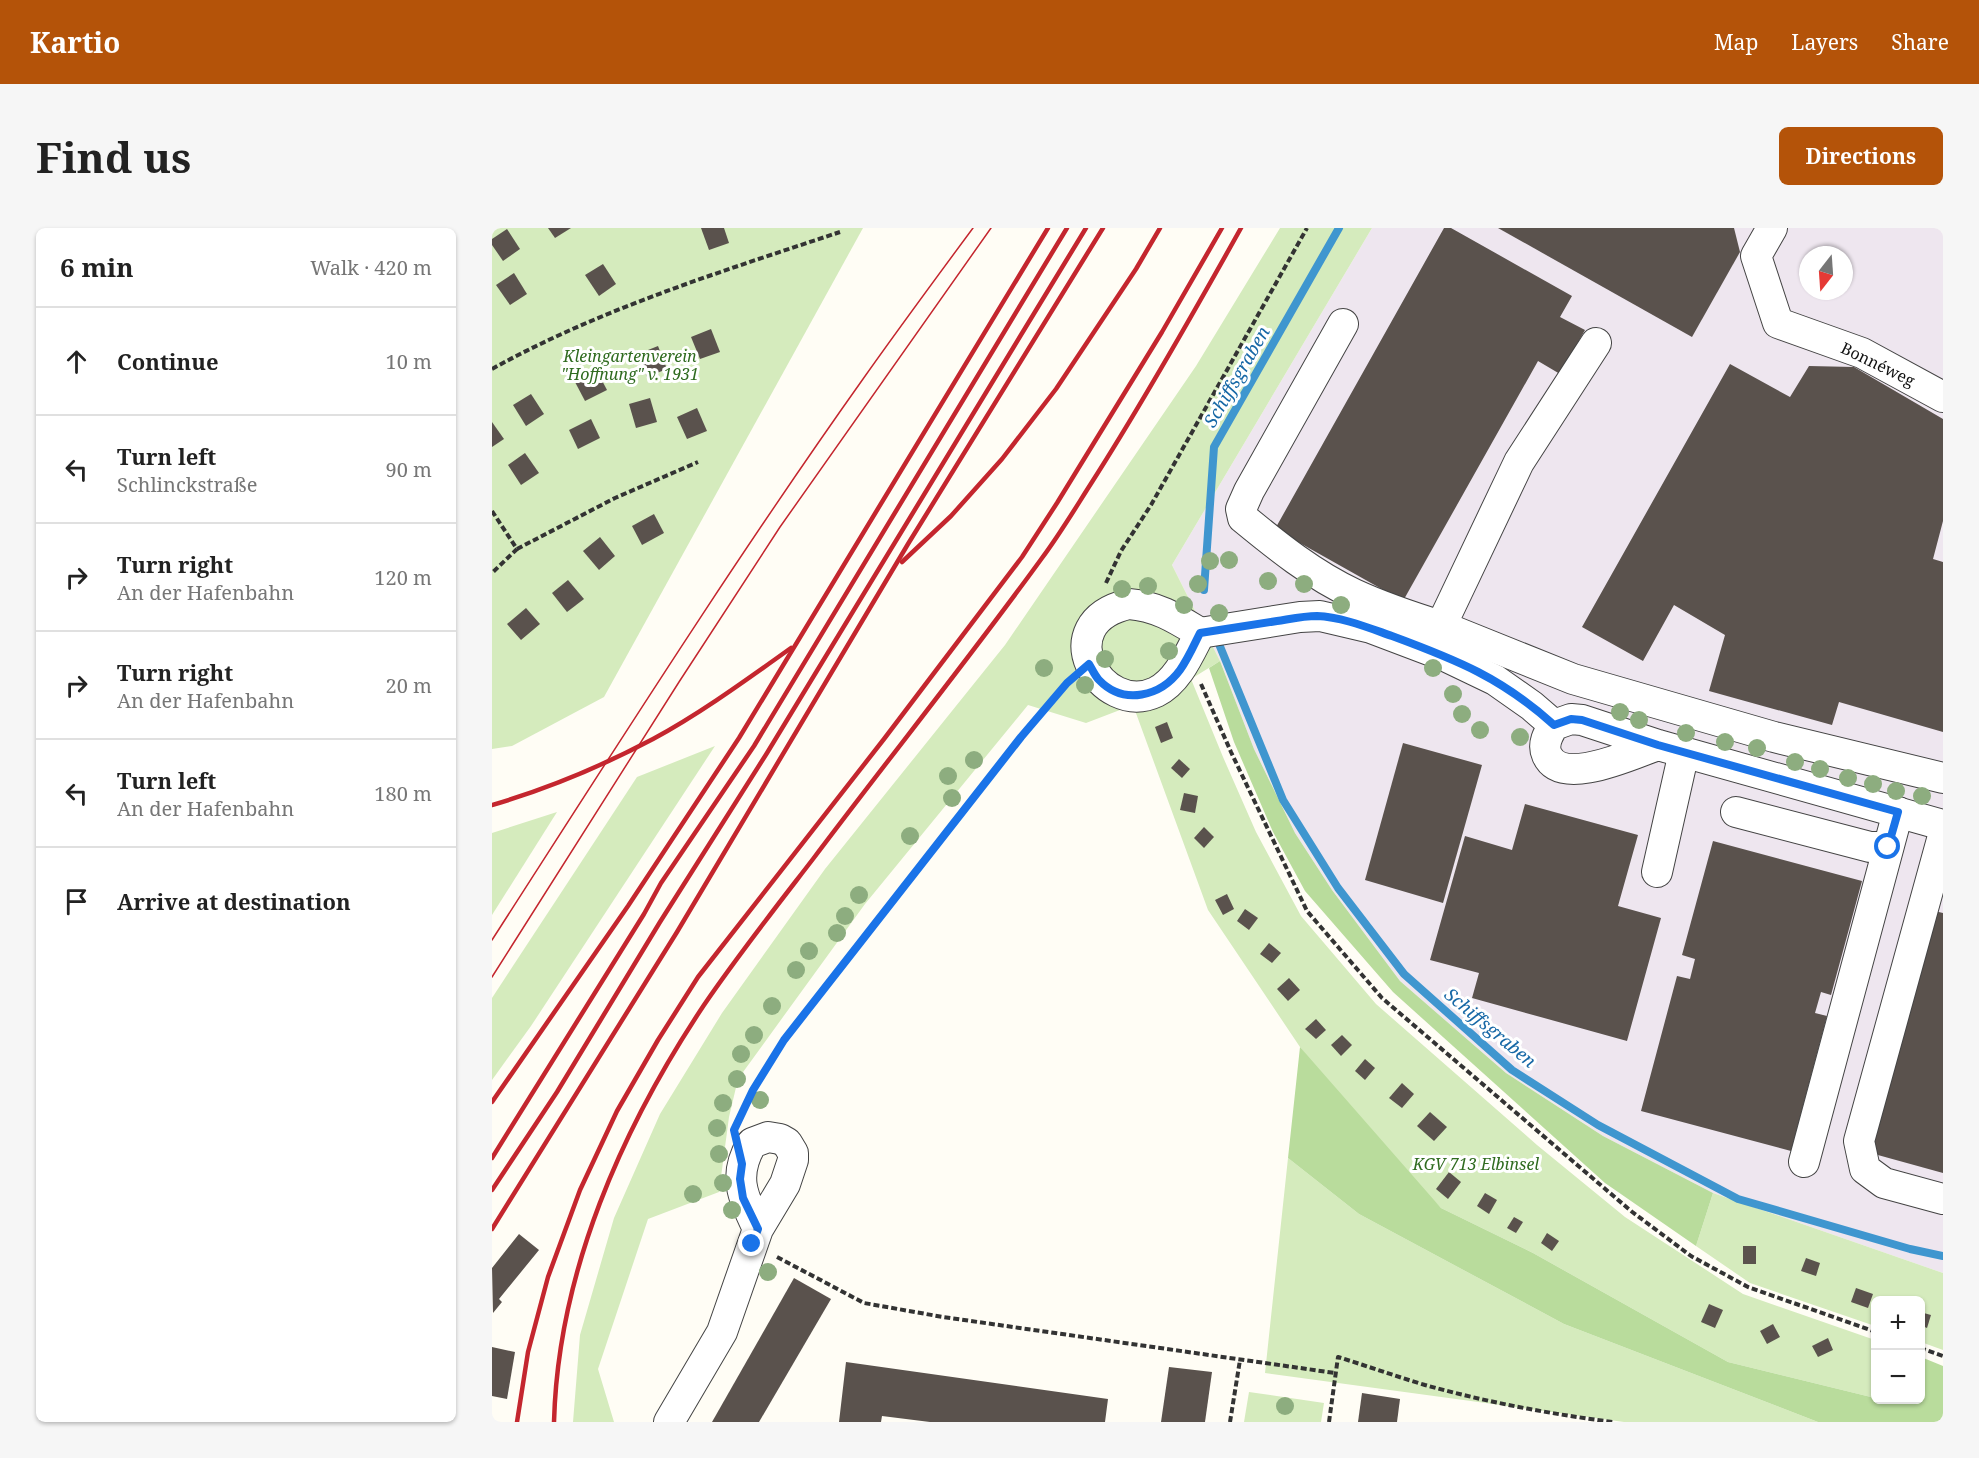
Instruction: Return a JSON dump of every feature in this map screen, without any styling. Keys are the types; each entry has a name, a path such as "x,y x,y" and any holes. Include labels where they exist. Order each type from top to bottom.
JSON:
{"street":[{"name":"Bonnéweg","path":"1772,228 1756,256 1778,323 1862,353 1943,397"},
{"path":"1343,324 1249,490 1241,509 1243,518 1301,563 1353,594 1441,626 1573,679 1774,737 1943,778"},
{"path":"1441,626 1519,462 1596,343"},
{"path":"1200,633 1180,671 1156,692 1143,696 1128,695 1100,681 1089,664 1086,650 1088,636 1103,613 1129,604 1146,605 1160,610 1200,633 1300,617 1320,616 1362,626 1445,656 1495,680 1554,725"},
{"path":"1671,748 1579,769 1566,769 1554,765 1545,749 1546,740 1554,725 1571,719 1582,720 1671,748 1943,825"},
{"path":"1658,872 1671,748"},
{"path":"1736,812 1870,847 1888,847"},
{"path":"1804,1162 1898,812"},
{"path":"1943,836 1859,1141 1865,1169 1884,1183 1943,1199"},
{"path":"669,1422 722,1332 755,1237"}],"path":[{"path":"1103,613 1103,594 1121,551 1151,505 1306,228"},
{"path":"492,369 590,323 683,286 840,232"},
{"path":"492,573 517,549 615,498 698,462"},
{"path":"492,511 517,549"},
{"path":"1186,660 1206,692 1231,752 1308,911 1382,998 1631,1211 1691,1256 1748,1287 1871,1331"},
{"path":"738,1121 753,1090 784,1040 1021,737 1067,683 1089,664"},
{"path":"755,1237 864,1304 1335,1373"},
{"path":"1925,1350 1943,1356"},
{"path":"1329,1422 1338,1357 1425,1385 1482,1399 1613,1422"},
{"path":"1230,1422 1240,1360"}],"shaded area":[{"path":"1372,228 1943,228 1943,1273 1713,1193 1603,1136 1506,1073 1400,981 1332,890 1295,833 1254,749 1220,661 1172,565"}],"green space":[{"name":"Kleingartenverein \"Hoffnung\" v. 1931","path":"492,228 863,228 604,697 512,746 492,749"},
{"name":"KGV 713 Elbinsel","path":"1280,228 1372,228 1172,565 1220,661 1191,679 1223,757 1256,832 1301,916 1376,1004 1537,1145 1625,1217 1743,1294 1871,1339 1871,1397 1728,1362 1533,1253 1441,1208 1359,1124 1300,1047 1208,910 1133,705 1086,723 1028,705 865,904 738,1079 729,1117 719,1192 648,1219 598,1369 614,1422 573,1422 580,1335 614,1218 660,1114 722,1013 825,869 1005,645 1196,366"},
{"path":"1220,661 1254,749 1295,833 1332,890 1400,981 1506,1073 1603,1136 1713,1193 1696,1246 1605,1183 1393,992 1305,891 1273,832 1234,742 1209,668"},
{"path":"715,746 531,1026 492,1080 492,998 637,777"},
{"path":"557,812 492,915 492,833"},
{"path":"1300,1047 1441,1208 1533,1253 1728,1362 1871,1397 1871,1404 1925,1404 1925,1359 1943,1366 1943,1422 1818,1422 1564,1324 1359,1214 1288,1158"},
{"path":"1288,1158 1359,1214 1564,1324 1818,1422 1624,1422 1265,1373"},
{"path":"1713,1193 1943,1273 1943,1350 1925,1343 1925,1296 1871,1296 1871,1325 1750,1283 1696,1246"},
{"path":"1249,1392 1324,1403 1321,1422 1244,1422"}],"building":[{"path":"548,228 571,228 555,238"},
{"path":"701,228 724,228 729,243 709,250"},
{"path":"1444,228 1451,228 1572,296 1560,317 1585,330 1560,374 1538,361 1403,601 1275,529"},
{"path":"1498,228 1734,228 1740,252 1692,337"},
{"path":"507,229 520,249 503,261 492,245 492,239"},
{"path":"603,264 616,284 599,296 585,275"},
{"path":"514,273 527,294 510,305 496,285"},
{"path":"711,329 720,352 700,359 691,337"},
{"path":"658,346 667,369 647,377 638,354"},
{"path":"1730,364 1790,397 1809,366 1854,367 1943,419 1943,521 1933,559 1943,562 1943,732 1839,702 1832,725 1709,691 1725,635 1674,605 1643,661 1582,627"},
{"path":"597,371 607,390 585,401 575,382"},
{"path":"531,394 544,414 526,426 513,405"},
{"path":"650,398 657,422 636,428 629,404"},
{"path":"697,408 707,431 687,439 677,417"},
{"path":"591,419 600,438 578,449 569,430"},
{"path":"492,422 504,439 492,447"},
{"path":"525,453 539,473 521,485 508,465"},
{"path":"654,514 664,533 642,545 632,526"},
{"path":"600,537 615,556 599,570 583,551"},
{"path":"568,580 584,599 567,612 552,593"},
{"path":"526,608 540,624 521,640 507,624"},
{"path":"1167,722 1173,738 1161,743 1155,727"},
{"path":"1403,743 1482,765 1443,903 1365,880"},
{"path":"1179,759 1190,769 1182,778 1171,768"},
{"path":"1184,793 1198,796 1195,813 1180,810"},
{"path":"1525,804 1638,835 1618,906 1661,918 1627,1041 1472,998 1479,973 1430,960 1465,836 1512,850"},
{"path":"1204,827 1214,837 1204,848 1194,838"},
{"path":"1713,841 1862,881 1831,995 1821,992 1815,1013 1827,1016 1791,1151 1641,1111 1677,976 1690,979 1695,959 1682,955"},
{"path":"1227,894 1234,909 1223,915 1215,900"},
{"path":"1245,909 1258,918 1249,930 1237,921"},
{"path":"1930,910 1943,913 1943,1173 1867,1152"},
{"path":"1269,943 1281,953 1272,963 1260,954"},
{"path":"1289,978 1300,990 1288,1001 1277,989"},
{"path":"1316,1019 1326,1030 1316,1039 1305,1029"},
{"path":"1342,1035 1352,1045 1341,1056 1331,1045"},
{"path":"1365,1059 1375,1068 1365,1080 1355,1071"},
{"path":"1402,1083 1414,1094 1402,1108 1389,1098"},
{"path":"1430,1112 1447,1127 1434,1141 1417,1126"},
{"path":"1449,1172 1461,1182 1448,1199 1436,1189"},
{"path":"1485,1193 1497,1200 1489,1214 1477,1206"},
{"path":"1514,1217 1523,1222 1516,1233 1507,1228"},
{"path":"1547,1233 1559,1241 1552,1251 1541,1243"},
{"path":"519,1234 539,1250 499,1299 502,1302 493,1313 492,1268"},
{"path":"1743,1246 1756,1246 1756,1264 1743,1264"},
{"path":"1806,1258 1820,1263 1816,1276 1801,1271"},
{"path":"794,1278 831,1299 759,1422 712,1422"},
{"path":"1856,1288 1873,1294 1868,1308 1851,1302"},
{"path":"1709,1304 1723,1310 1715,1328 1701,1322"},
{"path":"1925,1313 1931,1315 1927,1328 1925,1327"},
{"path":"1773,1324 1780,1337 1767,1344 1760,1331"},
{"path":"1828,1338 1833,1350 1818,1357 1812,1346"},
{"path":"492,1347 515,1352 507,1399 492,1396"},
{"path":"846,1362 1108,1399 1105,1422 930,1422 882,1416 881,1422 839,1422"},
{"path":"1169,1367 1212,1372 1205,1422 1161,1422"},
{"path":"1362,1393 1400,1399 1397,1422 1358,1422"}],"waterway":[{"name":"Schiffsgraben","path":"1204,590 1214,447 1339,228"},
{"name":"Schiffsgraben","path":"1219,644 1283,800 1338,888 1404,974 1512,1070 1598,1125 1738,1199 1910,1249 1943,1256"}],"tram line":[{"path":"492,940 767,517 973,228"},
{"path":"492,977 780,527 991,228"}],"railway":[{"path":"492,1102 628,906 739,738 1048,228"},
{"path":"492,1158 661,883 754,746 1067,228"},
{"path":"492,1190 557,1092 660,922 767,753 1086,228"},
{"path":"492,1229 677,932 908,544 1103,228"},
{"path":"902,562 951,516 1002,459 1056,389 1136,269 1160,228"},
{"path":"517,1422 528,1352 548,1277 580,1190 617,1111 658,1040 698,977 884,739 1022,557 1162,332 1222,228"},
{"path":"554,1422 558,1366 568,1311 582,1257 600,1203 622,1151 674,1052 744,949 986,634 1055,540 1150,388 1241,228"},
{"path":"492,805 574,776 653,739 706,707 791,648"}],"route":[{"path":"752,1244 758,1229 743,1198 740,1179 742,1164 734,1130 753,1090 784,1040 1021,737 1067,683 1089,664 1100,681 1114,690 1128,695 1143,696 1156,692 1180,671 1200,633 1300,617 1320,616 1344,621 1371,628 1445,656 1495,680 1554,725 1571,719 1582,720 1658,745 1898,812 1888,847"}]}
